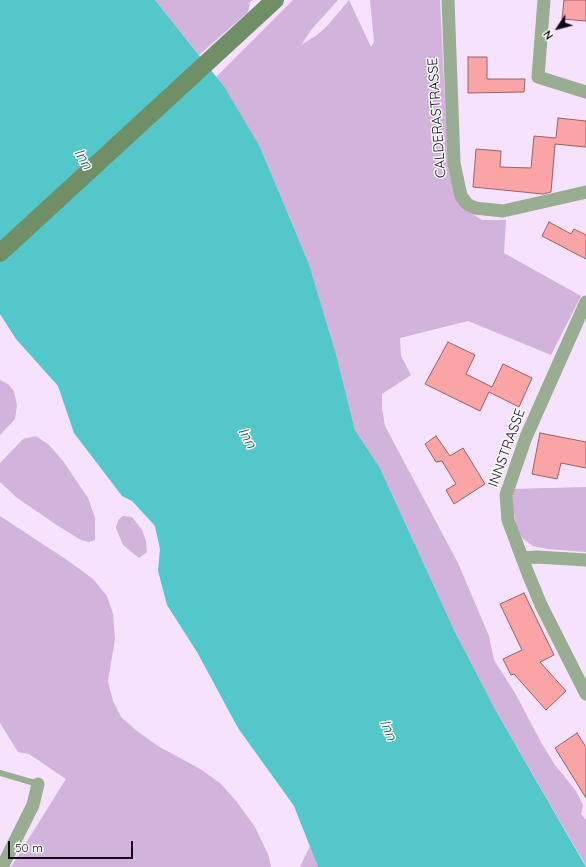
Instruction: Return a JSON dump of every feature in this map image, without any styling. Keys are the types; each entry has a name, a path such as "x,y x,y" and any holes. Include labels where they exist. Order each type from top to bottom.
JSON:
{"main road":[{"path":"0,253 275,0"}],"street":[{"name":"CALDERASTRASSE","path":"448,0 454,163 461,196 467,204 475,208 503,211 586,192"},
{"path":"544,0 538,77 586,92"},
{"name":"INNSTRASSE","path":"586,302 526,437 506,495 508,520 522,558 541,605 586,694"},
{"path":"522,558 537,557 586,560"},
{"path":"2,867 33,804 38,784"}],"lane":[{"path":"0,773 38,784"}],"shaded area":[{"path":"155,0 253,0 250,2 248,12 199,55"},
{"path":"293,0 338,0 311,30 301,45 317,35 328,25 349,0 371,47 374,42 370,0 440,0 447,140 455,193 464,209 482,220 506,220 504,253 581,296 551,355 468,321 400,338 401,356 411,375 382,394 382,408 385,426 458,563 489,636 494,660 515,693 542,744 555,765 576,791 583,805 581,814 586,820 586,866 496,711 455,632 380,468 355,430 336,354 309,264 260,147 216,77"},
{"path":"0,380 8,384 14,391 17,406 15,419 0,435"},
{"path":"36,436 49,445 63,461 88,498 95,518 95,540 89,542 81,540 58,526 16,497 0,482 0,463 23,439"},
{"path":"586,487 586,552 548,549 533,546 522,538 517,528 513,508 512,489"},
{"path":"0,516 93,579 107,596 113,614 115,639 108,681 113,701 121,717 158,746 202,770 221,784 237,802 255,827 268,854 271,867 11,867 66,779 29,754 18,752 0,723"},
{"path":"123,516 132,517 142,530 146,541 147,552 139,558 123,545 116,528 118,520"},
{"path":"310,846 318,867 300,867"}],"water":[{"name":"Inn","path":"0,0 155,0 225,88 260,147 309,264 336,354 355,430 380,468 455,632 496,711 586,867 318,867 294,806 238,728 197,652 167,605 158,571 160,549 155,526 132,501 122,496 74,433 58,386 16,339 0,314"}],"building":[{"path":"564,0 586,0 586,21 562,19"},
{"path":"468,57 487,57 487,79 525,79 524,92 468,93"},
{"path":"558,118 586,121 586,147 555,144 551,192 543,194 473,187 476,149 501,151 500,167 531,168 534,136 556,138"},
{"path":"549,222 571,234 574,229 586,235 586,259 542,236"},
{"path":"448,342 475,355 466,374 492,387 503,364 532,378 519,407 489,392 480,411 425,384"},
{"path":"540,433 586,442 586,468 561,463 557,479 532,474"},
{"path":"436,436 450,456 463,448 485,484 454,504 446,490 456,484 442,461 436,462 425,444"},
{"path":"524,593 554,655 540,662 566,691 546,710 514,674 511,675 503,659 522,650 500,604"},
{"path":"577,733 586,747 586,798 555,748"}]}
